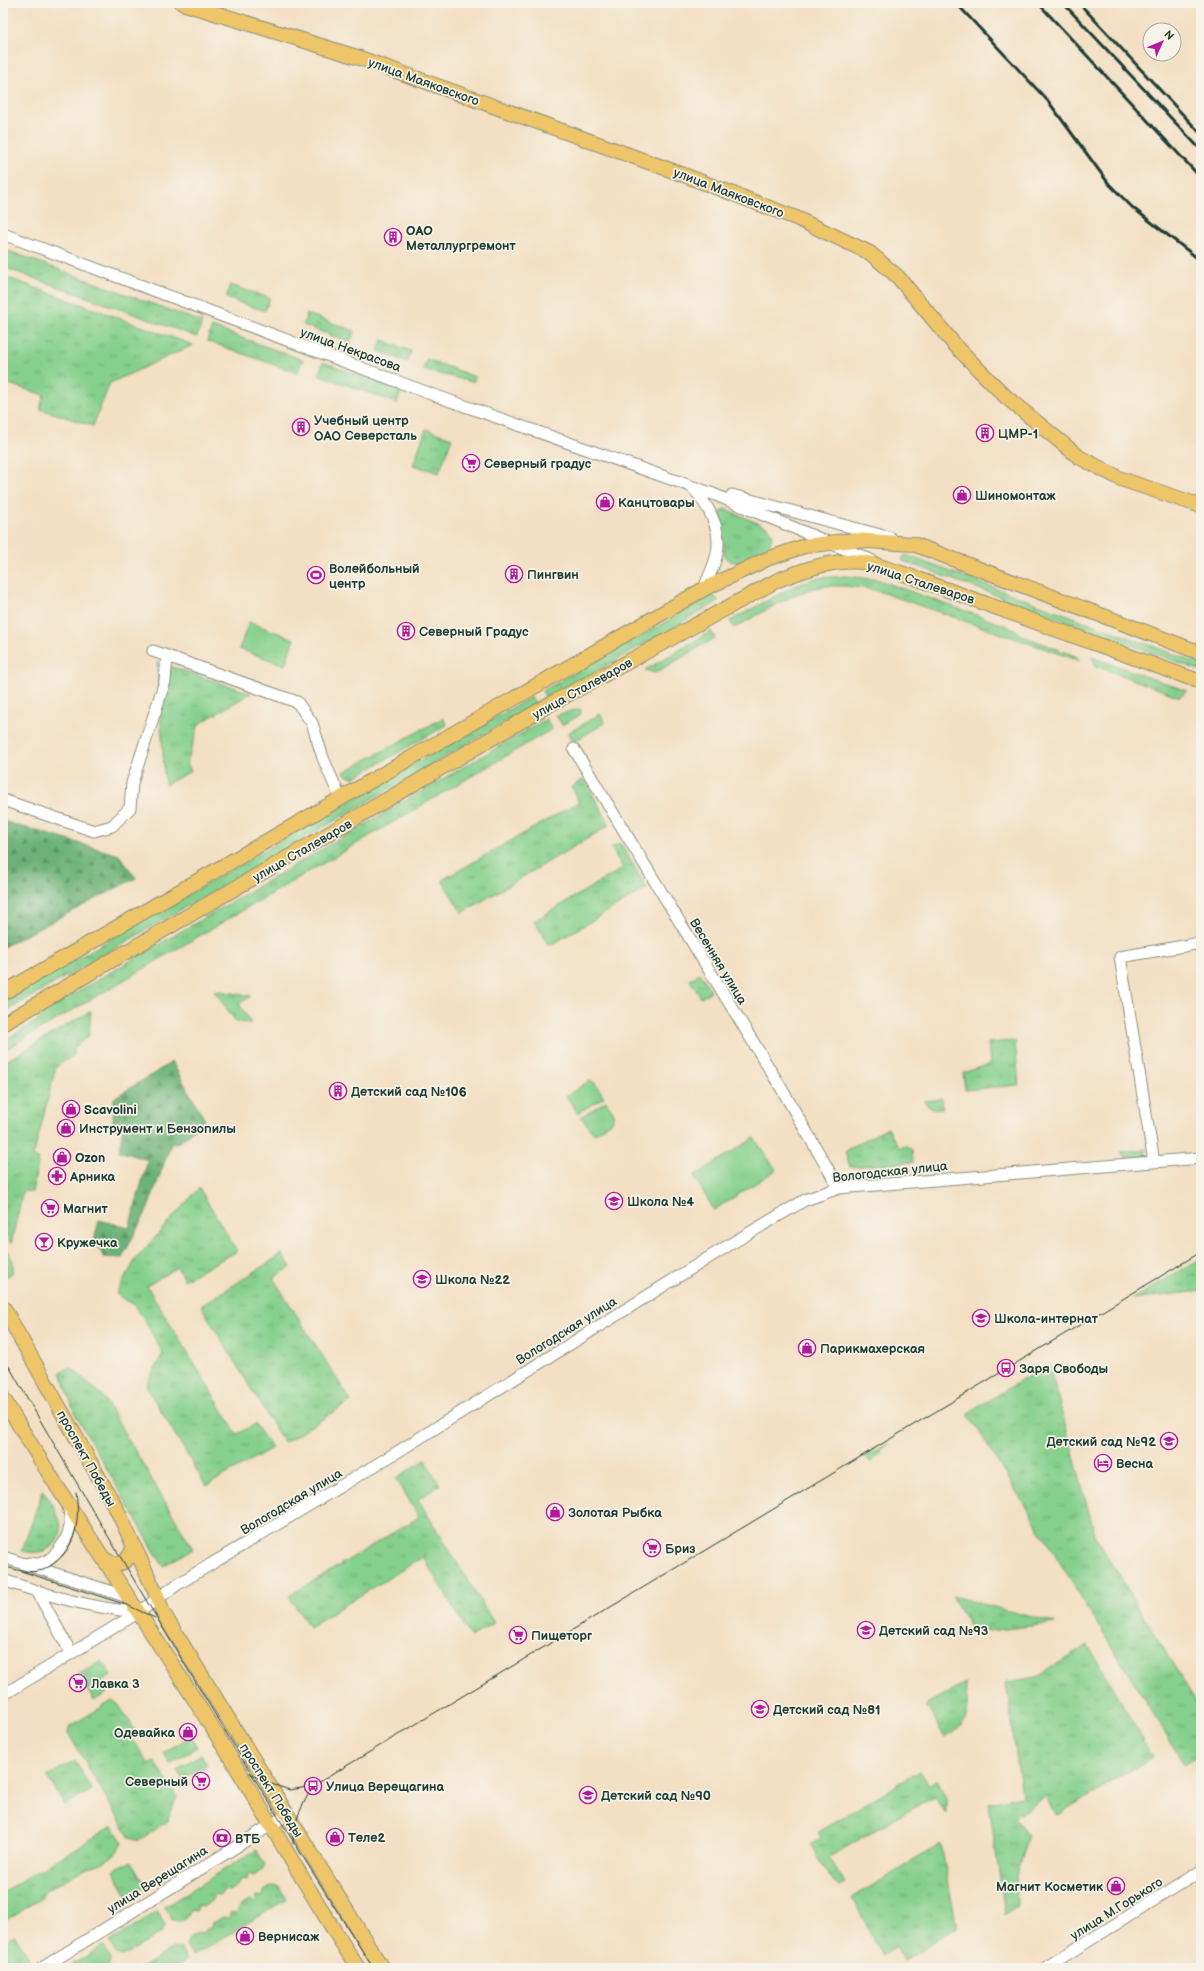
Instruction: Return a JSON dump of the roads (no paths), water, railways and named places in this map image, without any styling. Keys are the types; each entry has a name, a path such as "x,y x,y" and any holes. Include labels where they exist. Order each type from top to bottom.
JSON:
{"main road":[{"name":"улица Маяковского","path":"182,3 360,58 676,172 796,218 870,253 898,276 954,344 990,381 1024,412 1080,457 1121,479 1201,506"},
{"name":"улица Сталеваров","path":"3,993 341,800 704,589 767,559 805,546 830,542 875,540 913,544 1201,653"},
{"name":"улица Сталеваров","path":"3,1024 547,706 778,580 814,567 850,562 868,563 901,573 1201,682"},
{"name":"проспект Победы","path":"3,1307 117,1510 134,1545 148,1605 218,1737 358,1968"},
{"name":"проспект Победы","path":"3,1398 25,1435 129,1597 163,1612 382,1968"},
{"path":"103,1558 110,1563 121,1563 127,1560 134,1545"}],"street":[{"name":"улица Некрасова","path":"3,234 430,394 691,486"},
{"path":"691,486 830,542 901,573"},
{"path":"691,486 714,490 913,544"},
{"path":"691,486 707,504 717,529 718,553 704,589"},
{"path":"152,651 296,702 312,723 323,758 341,800"},
{"path":"3,800 94,831 112,826 130,808 132,784 165,681 167,656"},
{"name":"Весенняя улица","path":"574,749 780,1086 839,1188"},
{"path":"1154,1162 1120,957 1201,943"},
{"name":"Вологодская улица","path":"3,1695 729,1245 805,1200 839,1188 1201,1158"},
{"path":"16,1561 39,1564 51,1558 60,1549 66,1538 71,1523 67,1500"},
{"path":"3,1557 129,1597"},
{"path":"3,1580 37,1591 116,1611 148,1605"},
{"path":"37,1591 71,1653"},
{"name":"улица Верещагина","path":"42,1968 270,1824 288,1815"},
{"name":"улица М.Горького","path":"1045,1968 1201,1871"}],"tram line":[{"path":"250,1773 268,1783 290,1790 313,1786 1201,1252"},
{"path":"3,1356 93,1511 185,1664 278,1817 373,1968"},
{"path":"3,1566 33,1572 47,1568 61,1557 72,1541 75,1532 77,1522 76,1492"},
{"path":"21,1571 127,1605 155,1618"},
{"path":"293,1844 296,1821 313,1786"}],"railway":[{"path":"956,3 1048,101 1109,184 1133,208 1201,261"},
{"path":"1038,3 1201,178"},
{"path":"1063,3 1201,150"},
{"path":"1079,3 1201,134"}],"place":[{"name":"OAO Металлургремонт","path":"393,237"},
{"name":"Учебный центр ОАО Северсталь","path":"301,427"},
{"name":"ЦМР-1","path":"985,433"},
{"name":"Северный градус","path":"471,463"},
{"name":"Шиномонтаж","path":"962,495"},
{"name":"Канцтовары","path":"605,502"},
{"name":"Пингвин","path":"514,574"},
{"name":"Волейбольный центр","path":"316,575"},
{"name":"Северный Градус","path":"406,631"},
{"name":"Детский сад №106","path":"338,1091"},
{"name":"Scavolini","path":"71,1109"},
{"name":"Инструмент и Бензопилы","path":"66,1128"},
{"name":"Ozon","path":"62,1157"},
{"name":"Арника","path":"57,1176"},
{"name":"Школа №4","path":"614,1201"},
{"name":"Магнит","path":"50,1208"},
{"name":"Кружечка","path":"44,1242"},
{"name":"Школа №22","path":"422,1279"},
{"name":"Школа-интернат","path":"981,1318"},
{"name":"Парикмахерская","path":"807,1348"},
{"name":"Заря Свободы","path":"1006,1368"},
{"name":"Детский сад №92","path":"1169,1441"},
{"name":"Весна","path":"1103,1463"},
{"name":"Золотая Рыбка","path":"555,1512"},
{"name":"Бриз","path":"652,1548"},
{"name":"Детский сад №93","path":"866,1630"},
{"name":"Пищеторг","path":"518,1635"},
{"name":"Лавка 3","path":"78,1683"},
{"name":"Детский сад №81","path":"760,1709"},
{"name":"Одевайка","path":"188,1732"},
{"name":"Северный","path":"201,1781"},
{"name":"Улица Верещагина","path":"313,1786"},
{"name":"Детский сад №90","path":"588,1795"},
{"name":"Теле2","path":"335,1837"},
{"name":"ВТБ","path":"222,1838"},
{"name":"Магнит Косметик","path":"1116,1886"},
{"name":"Вернисаж","path":"245,1936"}]}
